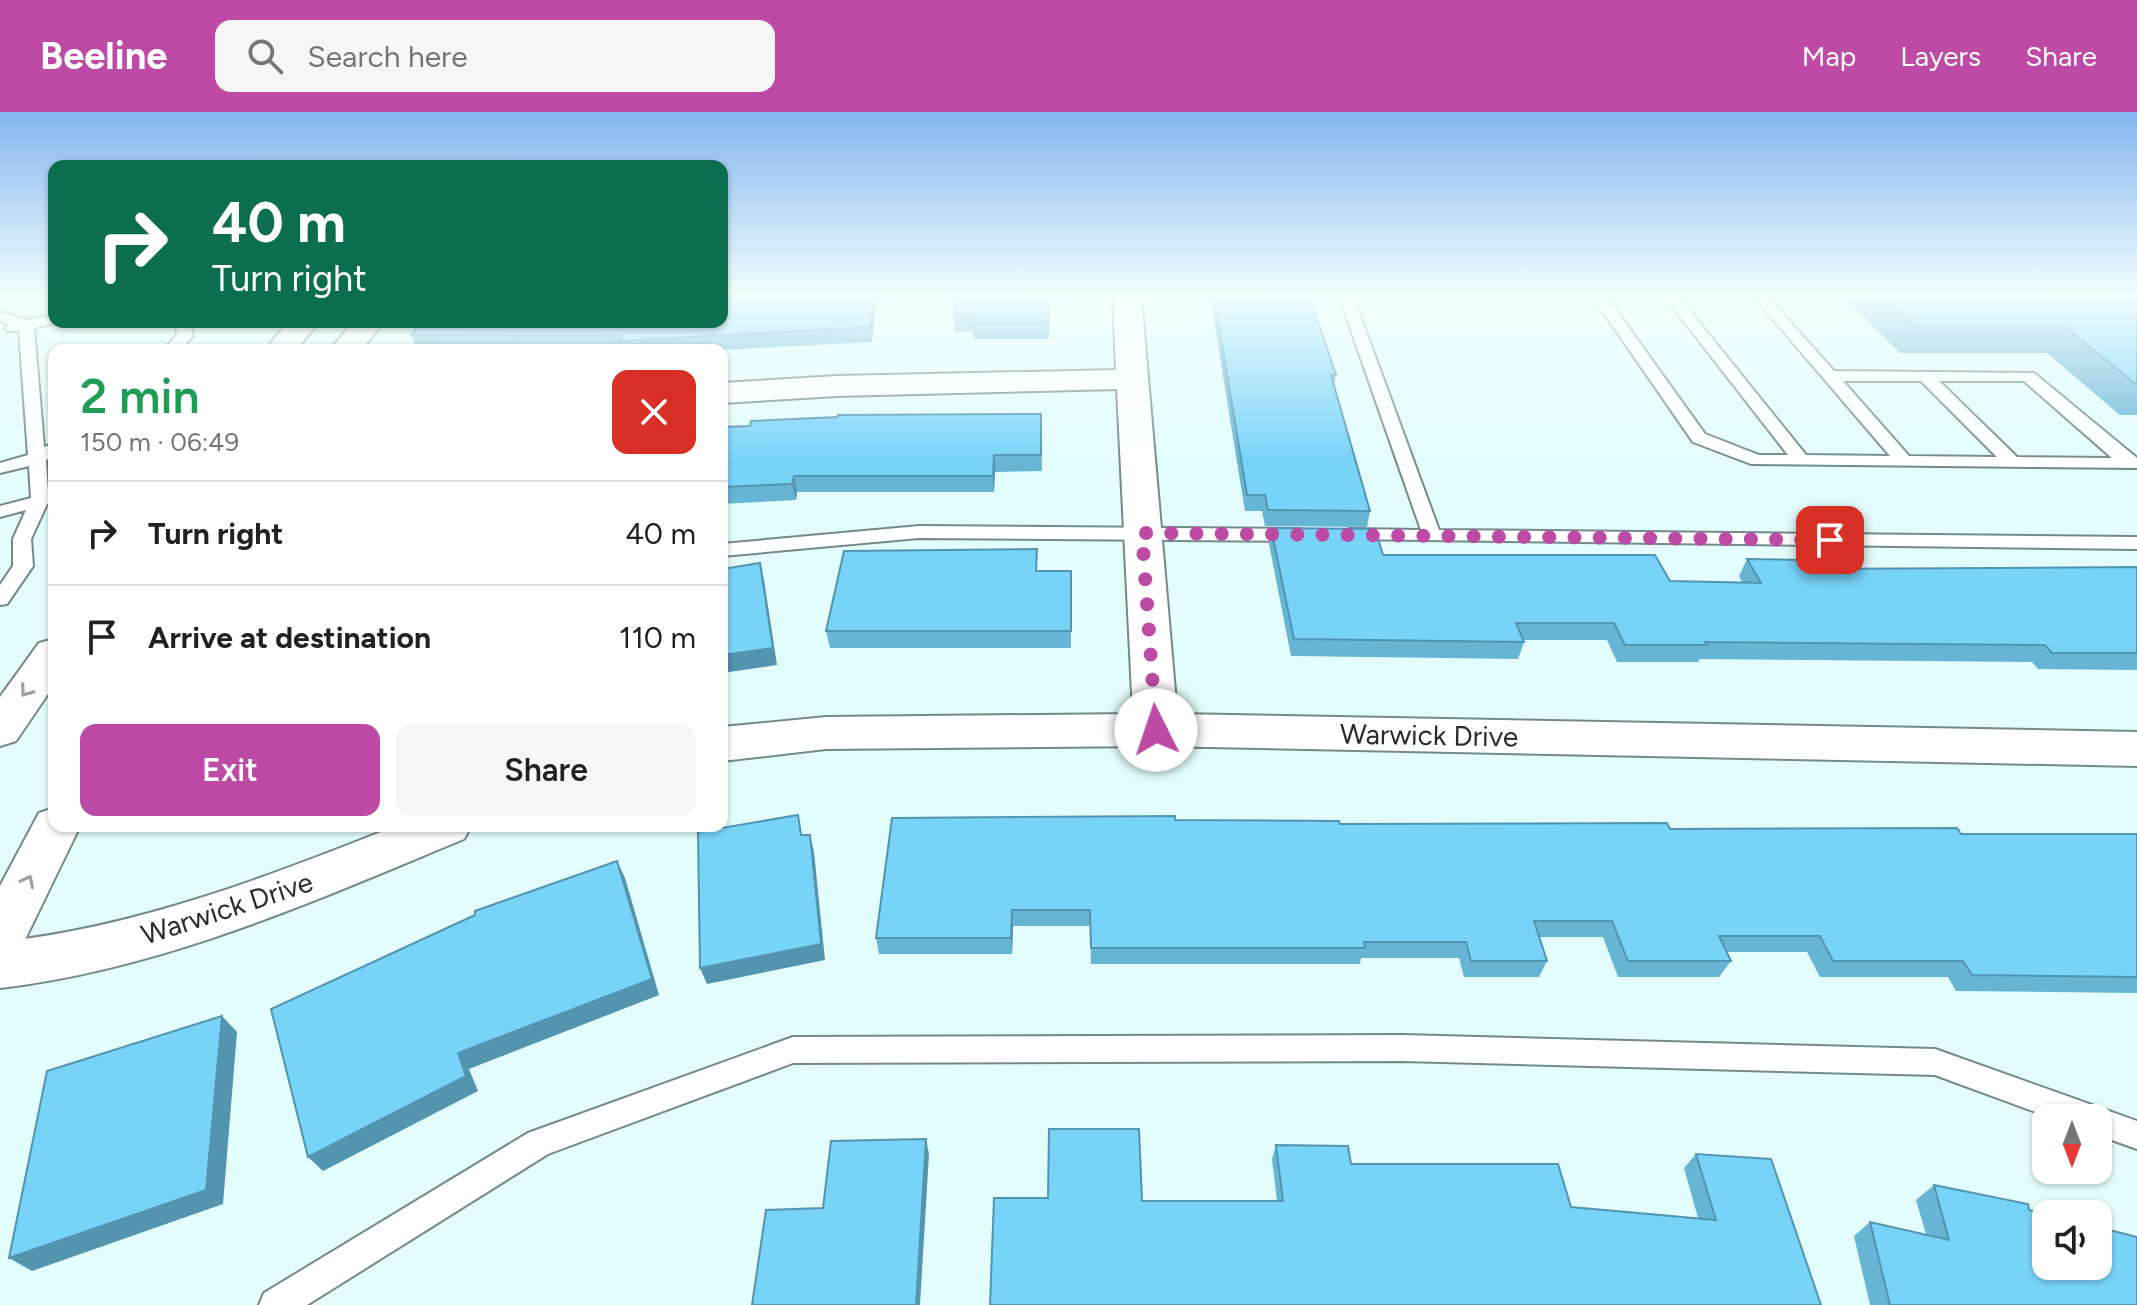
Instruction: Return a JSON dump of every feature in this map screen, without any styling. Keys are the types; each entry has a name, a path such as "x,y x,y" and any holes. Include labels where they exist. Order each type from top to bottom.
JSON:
{"street":[{"path":"1130,352 1156,730"},
{"path":"728,393 837,386 1132,379"},
{"path":"0,730 48,662"},
{"name":"Warwick Drive","path":"728,743 826,733 1156,730 2137,749"},
{"path":"0,936 53,832"},
{"name":"Warwick Drive","path":"0,965 77,955 174,928 300,885 432,832"}],"lane":[{"path":"0,599 23,566 22,539 47,498 37,458 28,352"},
{"path":"1366,352 1432,536"},
{"path":"1638,352 1699,438 1757,460 2133,463"},
{"path":"1715,352 1802,461"},
{"path":"1809,352 1905,462"},
{"path":"1830,376 2028,376 2133,463"},
{"path":"1925,376 2013,463"},
{"path":"0,468 48,452"},
{"path":"0,512 47,498"},
{"path":"728,549 919,532 2137,543"},
{"path":"276,1305 539,1143 793,1050 1402,1048 1935,1062 2051,1104"},
{"path":"2112,1126 2137,1135"}],"building":[{"path":"1223,352 1328,352 1336,375 1331,375 1370,511 1268,510 1265,495 1247,495"},
{"path":"2096,352 2137,352 2137,385"},
{"path":"1041,414 1041,455 994,455 993,476 794,476 792,484 728,487 728,427 750,426 751,421 838,415"},
{"path":"1271,528 1375,529 1383,555 1655,555 1670,581 1761,583 1747,559 1802,560 1808,569 2137,567 2137,653 2052,653 2045,645 1705,642 1707,645 1625,645 1614,623 1516,623 1524,642 1294,639"},
{"path":"1037,549 1036,571 1071,571 1071,631 826,631 844,551"},
{"path":"760,563 773,648 728,654 728,568"},
{"path":"798,815 801,835 810,835 821,944 700,968 698,832 728,832 728,827"},
{"path":"1175,816 1175,820 1339,821 1340,824 1667,823 1670,829 1957,828 1961,834 2137,834 2137,977 1972,975 1963,961 1833,961 1820,936 1719,936 1731,961 1628,961 1612,921 1534,921 1547,961 1471,961 1466,942 1364,942 1365,948 1091,948 1090,910 1012,910 1011,938 876,938 892,818"},
{"path":"617,861 652,979 458,1053 466,1076 308,1157 271,1009 475,915 475,911"},
{"path":"222,1016 206,1190 9,1258 47,1071"},
{"path":"1049,1129 1139,1129 1142,1201 1283,1201 1276,1145 1348,1146 1351,1164 1558,1164 1571,1207 1716,1220 1696,1154 1771,1159 1821,1305 990,1305 994,1198 1048,1198"},
{"path":"926,1139 916,1305 752,1305 766,1210 823,1208 831,1141"},
{"path":"1934,1185 2028,1204 2032,1211 2032,1280 2112,1280 2112,1231 2137,1237 2137,1305 1890,1305 1870,1222 1949,1240"}],"route":[{"path":"1156,730 1142,533 1830,540"}]}
